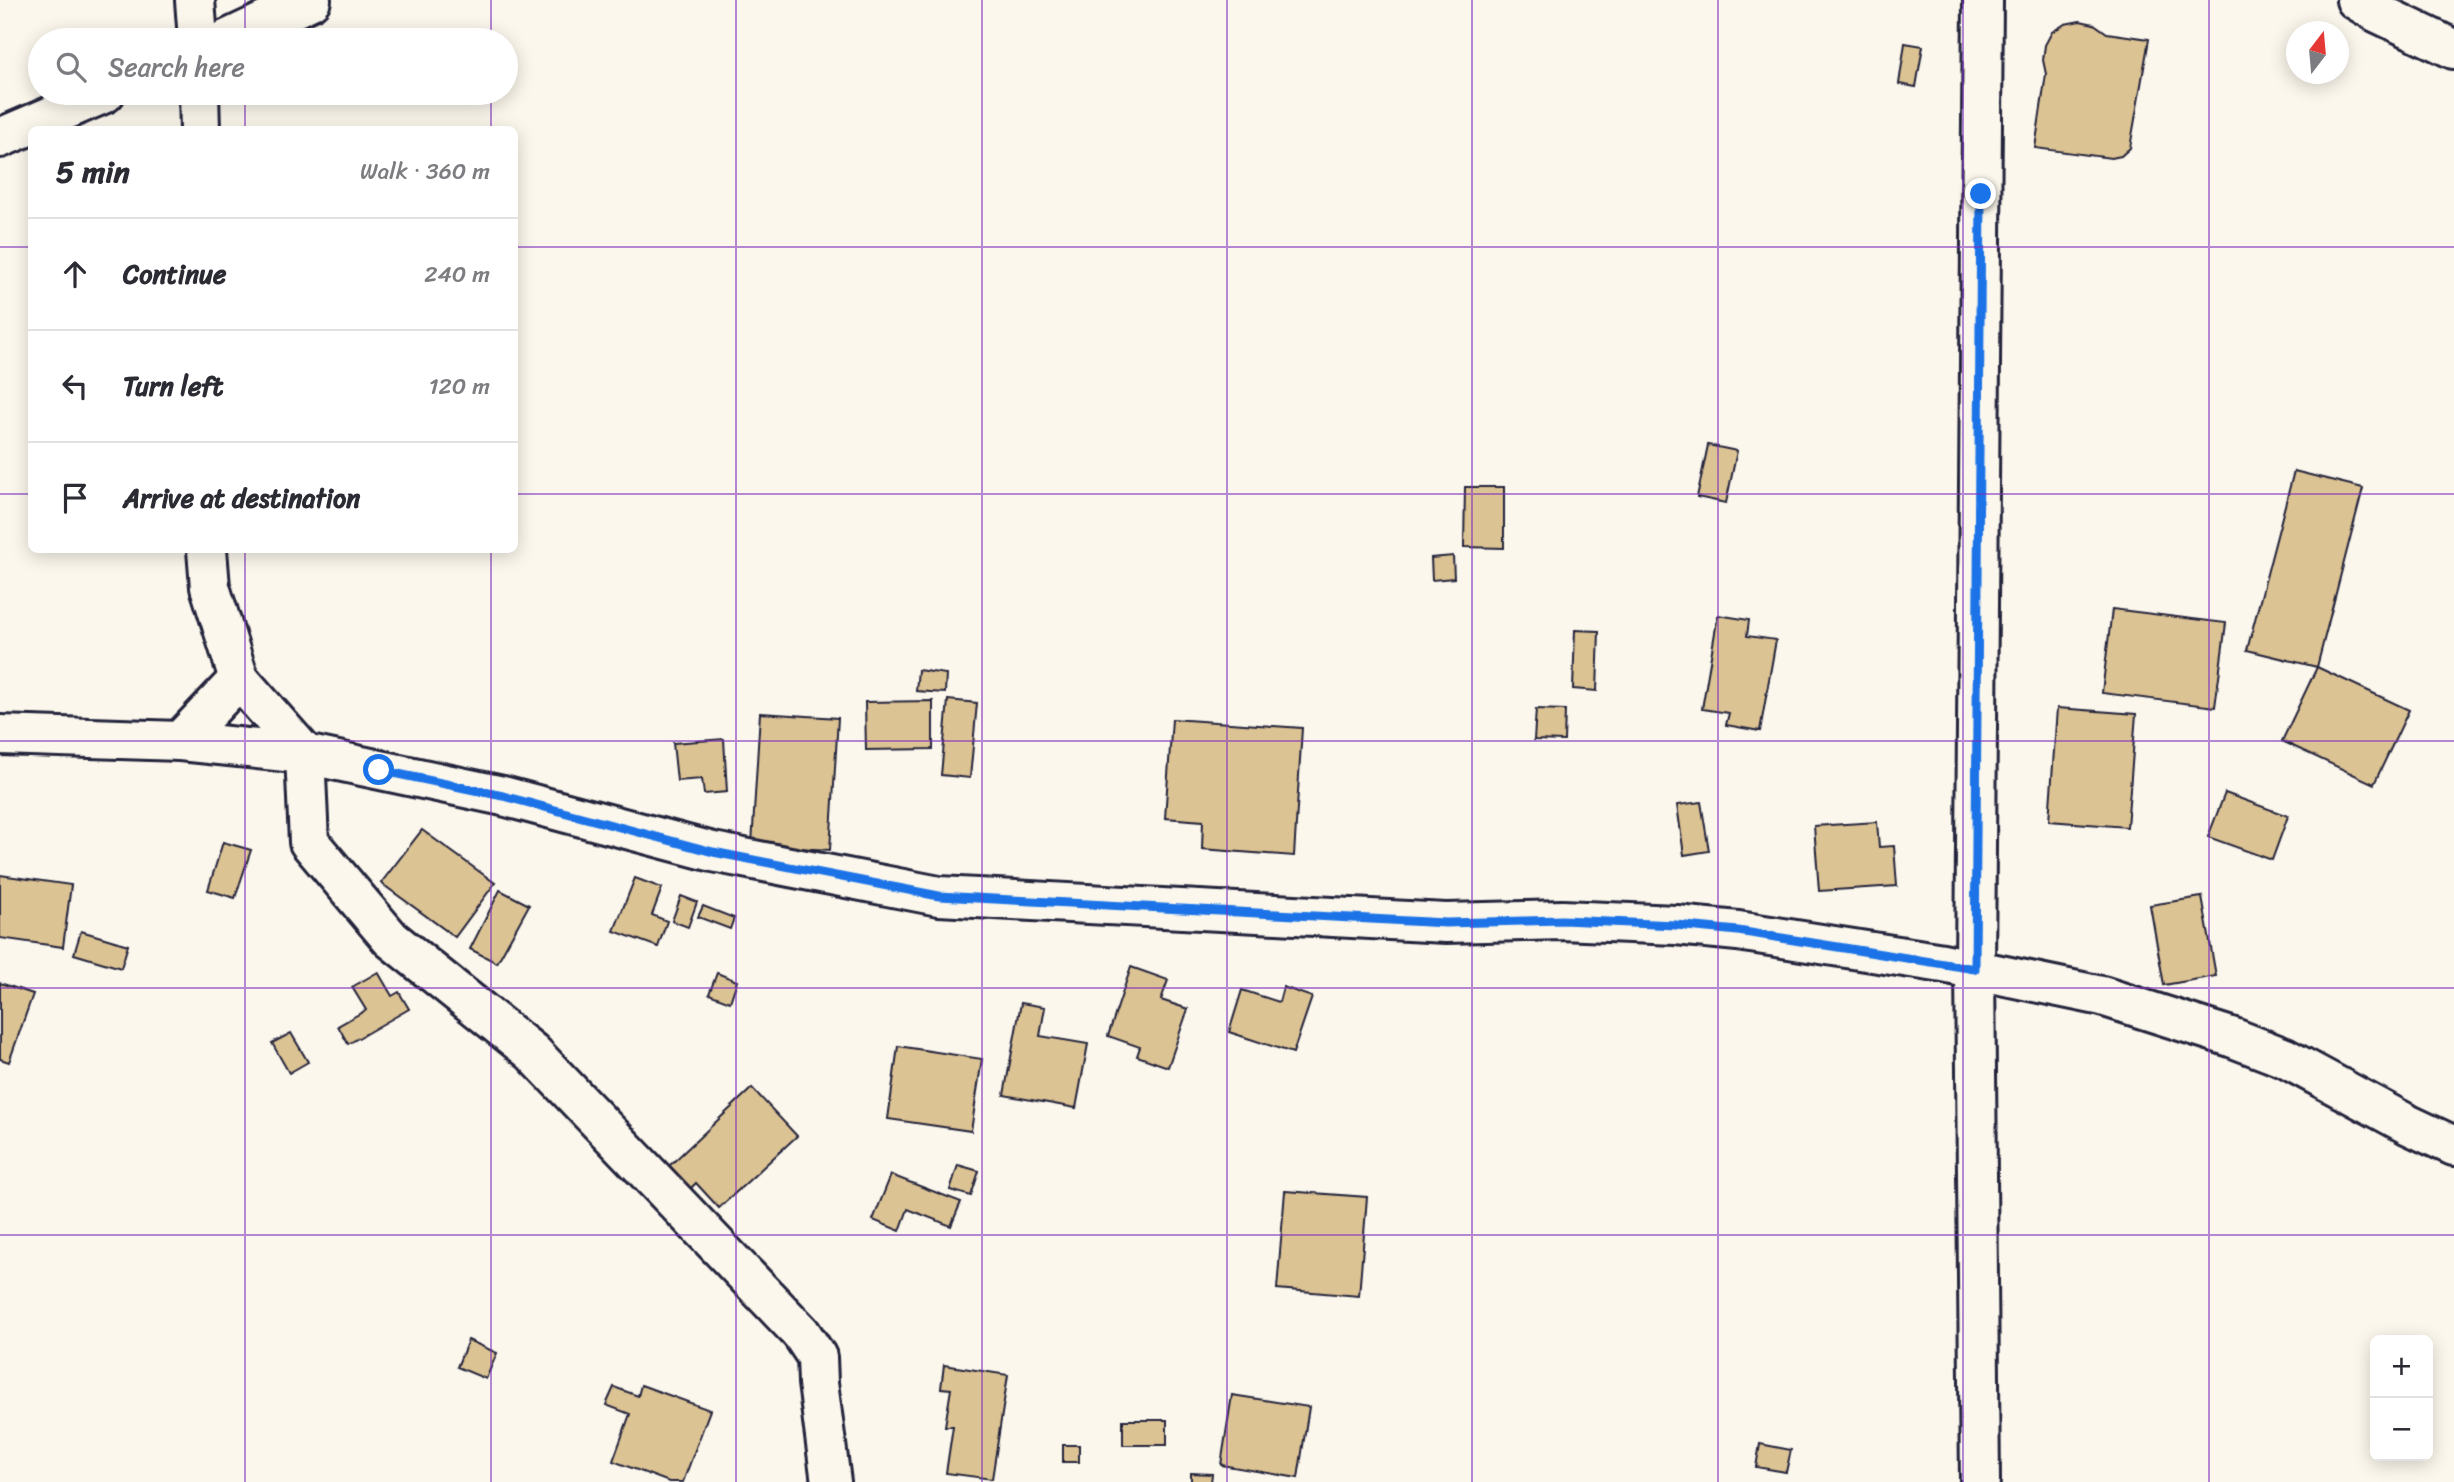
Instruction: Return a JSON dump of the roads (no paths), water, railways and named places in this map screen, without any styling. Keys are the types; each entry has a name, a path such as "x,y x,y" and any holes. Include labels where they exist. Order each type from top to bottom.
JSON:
{"street":[{"path":"195,0 197,28"},
{"path":"252,28 311,0"},
{"path":"1980,1482 1975,969 1983,0"},
{"path":"2356,0 2454,50"},
{"path":"0,138 77,105"},
{"path":"199,105 200,126"},
{"path":"207,553 210,587 239,679 305,754 309,842 391,939 532,1052 801,1333 817,1357 831,1482"},
{"path":"180,741 239,679"},
{"path":"0,735 180,741 305,754 503,796 713,852 939,896 1446,923 1562,920 1676,925 1738,931 1975,969 2102,996 2231,1037 2285,1058 2407,1124 2454,1146"}]}
